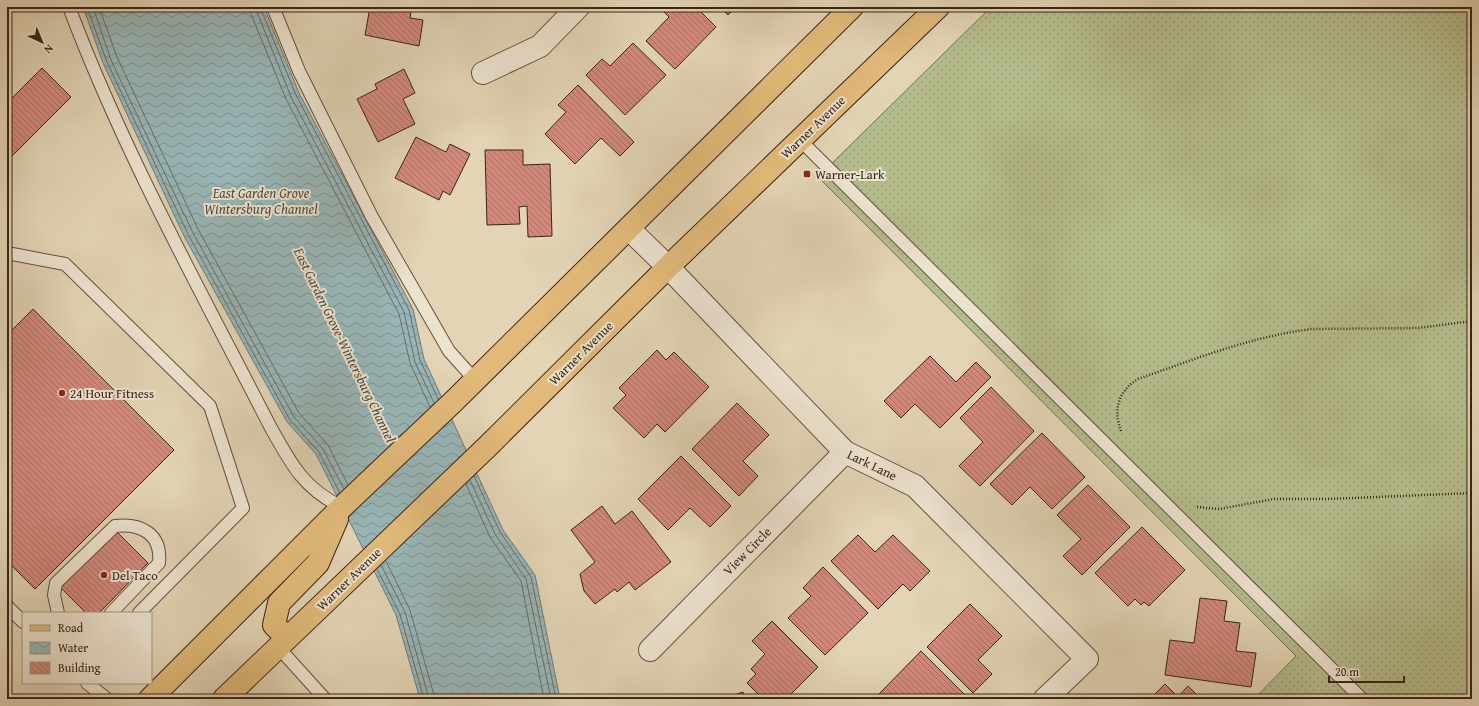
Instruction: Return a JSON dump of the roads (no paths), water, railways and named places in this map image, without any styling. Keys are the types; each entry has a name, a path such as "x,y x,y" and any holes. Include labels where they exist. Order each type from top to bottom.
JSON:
{"main road":[{"path":"150,699 342,507 454,401 852,7"},
{"name":"Warner Avenue","path":"224,699 488,446 668,267 938,7"},
{"path":"282,642 274,625 280,602 318,563 342,507"}],"street":[{"path":"483,72 540,46 578,7"},
{"name":"Lark Lane","path":"629,229 668,267 844,452 915,486 1087,659 1045,699"},
{"name":"View Circle","path":"650,650 844,452"}],"lane":[{"path":"69,7 84,46 150,193 271,428 289,460 302,478 324,498 342,507"},
{"path":"273,7 299,71 372,217 449,351 475,380"},
{"path":"800,140 1362,699"},
{"path":"7,253 65,264 210,406 243,508 140,612"},
{"path":"58,612 59,608 54,595 56,583 116,526 127,525 141,528 155,539 160,553 159,563 112,612"},
{"path":"7,606 22,621"},
{"path":"282,642 325,699"},
{"path":"88,684 107,699"}],"water":[{"name":"East Garden Grove Wintersburg Channel","path":"83,7 264,7 299,93 413,309 424,359 503,530 535,575 560,699 420,699 396,615 316,454 287,422 184,236 103,63"}],"place":[{"name":"Warner-Lark","path":"807,174"},
{"name":"24 Hour Fitness","path":"62,393"},
{"name":"Del Taco","path":"104,575"}],"water label":[{"name":"East Garden Grove-Wintersburg Channel","path":"345,345"}]}
